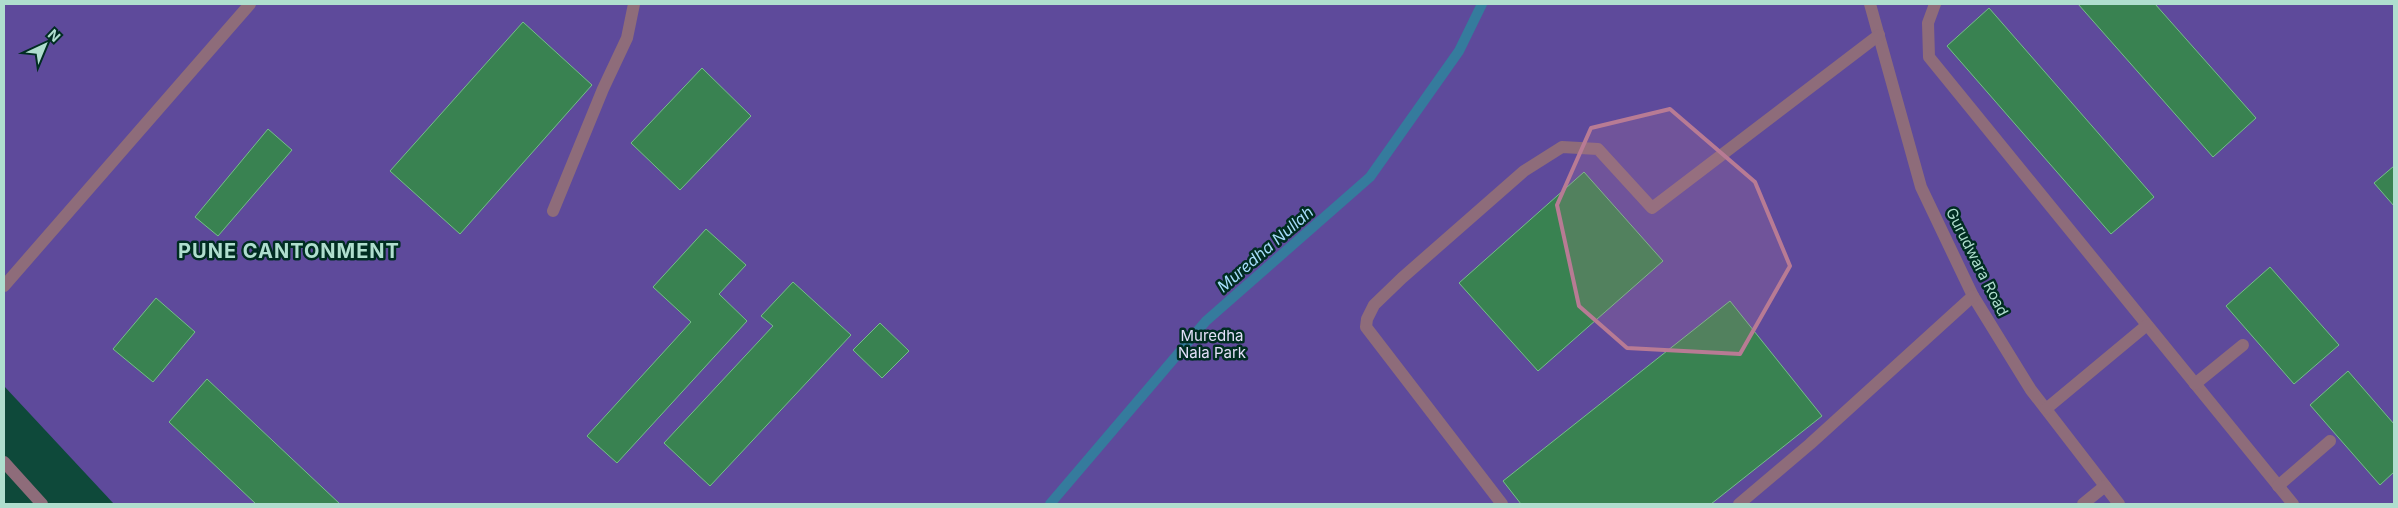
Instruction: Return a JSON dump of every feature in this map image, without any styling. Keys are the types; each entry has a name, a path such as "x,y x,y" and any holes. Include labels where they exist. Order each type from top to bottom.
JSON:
{"street":[{"path":"4,286 250,4"},
{"path":"553,211 603,89 628,38 634,4"},
{"name":"Gurudwara Road","path":"1870,4 1922,187 1973,296 2031,390 2119,504"},
{"path":"1935,4 1928,23 1929,57 2293,504"},
{"path":"1502,504 1366,328 1366,319 1374,305 1524,171 1562,147 1598,149 1652,208 1878,35"},
{"path":"1739,504 1810,444 1973,296"},
{"path":"2046,409 2147,325"},
{"path":"2195,384 2243,345"},
{"path":"2278,486 2330,441"},
{"path":"4,462 42,504"},
{"path":"2083,504 2105,486"}],"highlighted area":[{"path":"1670,109 1755,182 1790,266 1740,354 1627,348 1579,306 1557,205 1591,128"}],"green space":[{"name":"Muredha Nala Park","path":"4,4 2394,4 2394,504 114,504 4,386"}],"building":[{"path":"2078,4 2155,4 2256,118 2213,157"},
{"path":"1989,8 2154,197 2111,234 1947,46"},
{"path":"523,22 592,85 460,234 390,171"},
{"path":"702,68 751,116 680,190 631,143"},
{"path":"268,129 292,150 218,236 195,217"},
{"path":"2394,166 2394,206 2374,183"},
{"path":"1584,172 1663,261 1538,371 1459,283"},
{"path":"706,229 746,265 719,294 747,321 617,463 587,436 691,322 653,287"},
{"path":"2270,267 2339,345 2294,384 2226,306"},
{"path":"793,282 851,335 710,486 664,443 773,326 761,316"},
{"path":"156,298 195,332 153,382 113,349"},
{"path":"1730,301 1822,416 1711,504 1521,504 1503,481"},
{"path":"880,323 909,351 882,378 853,350"},
{"path":"2348,371 2394,424 2394,472 2380,485 2310,405"},
{"path":"207,379 340,504 256,504 169,422"}],"waterway":[{"name":"Muredha Nullah","path":"1050,504 1206,321 1370,177 1459,51 1482,4"}],"district":[{"name":"PUNE CANTONMENT","path":"289,251"}]}
